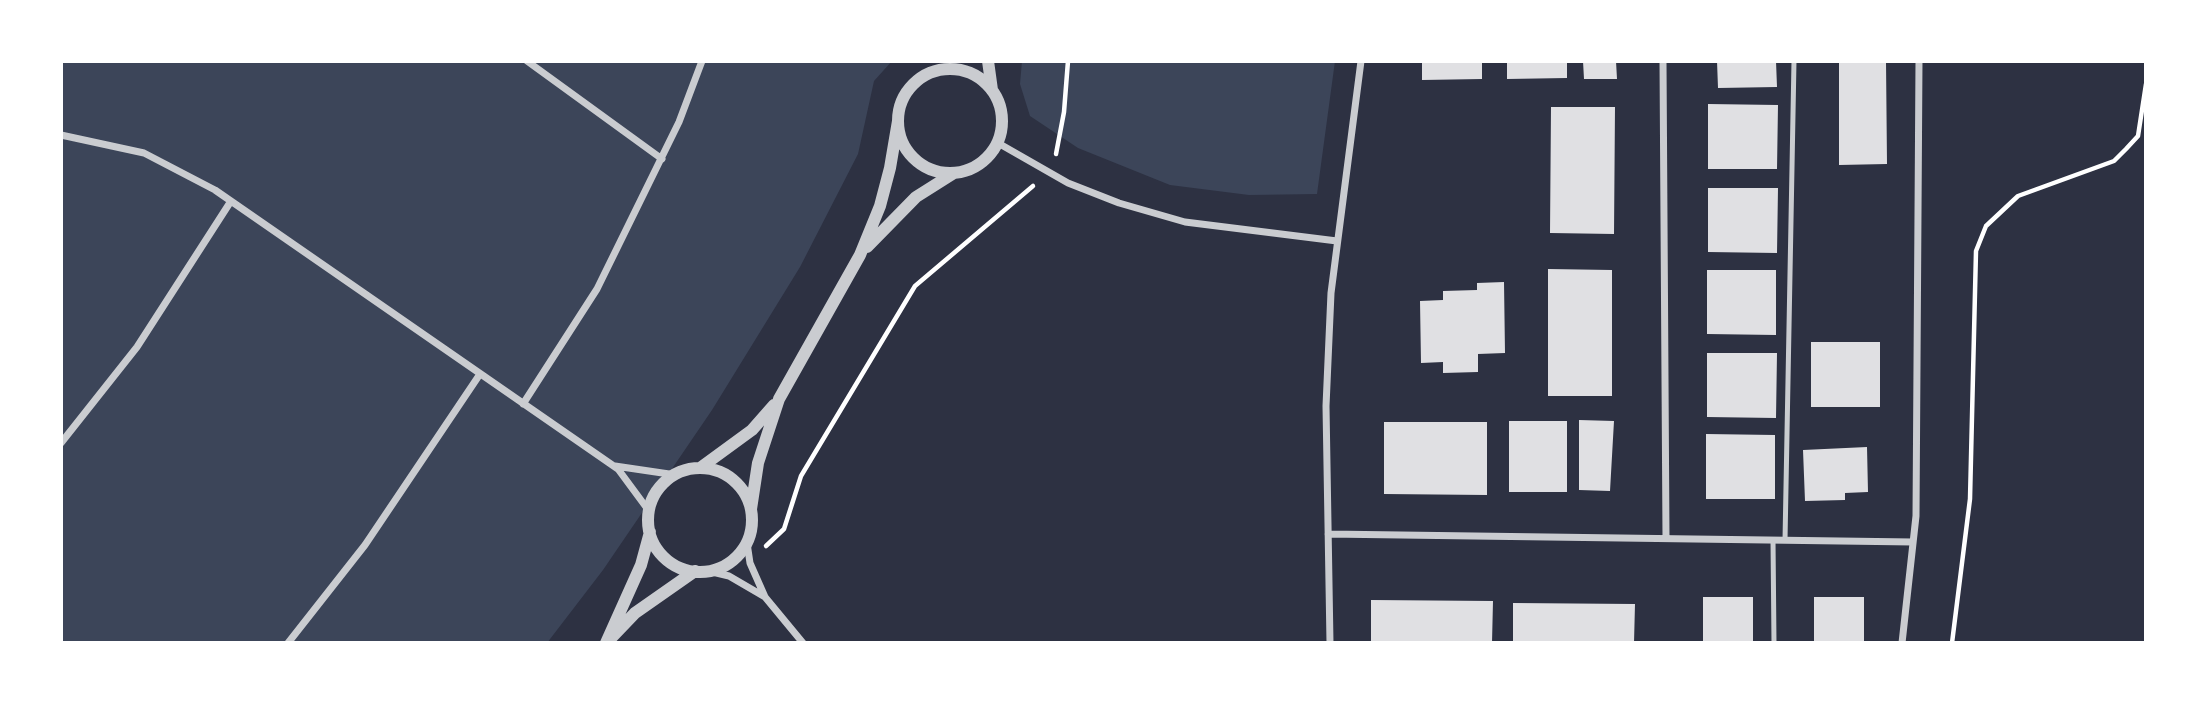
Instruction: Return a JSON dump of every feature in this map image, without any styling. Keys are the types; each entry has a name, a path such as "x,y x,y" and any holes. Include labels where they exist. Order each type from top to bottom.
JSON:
{"street":[{"path":"527,61 662,159"},
{"path":"523,404 597,289 662,159 702,61"},
{"path":"606,643 635,613 701,571 737,558 747,543 752,526 751,509 758,463 779,399 860,255 890,169 901,103 915,82 931,72 941,61"},
{"path":"860,255 888,222 916,197 955,173 972,168 987,158 998,143 1002,124 1000,106 992,90 988,61"},
{"path":"1330,643 1326,406 1331,293 1361,61"},
{"path":"1662,61 1667,538"},
{"path":"1902,643 1913,542 1919,61"},
{"path":"931,72 949,69 966,71 992,90"},
{"path":"898,121 901,138 910,154 923,166 955,173"},
{"path":"61,135 144,153 178,168 231,201 611,465 631,484 649,511"},
{"path":"998,143 1049,172 1119,203 1185,222 1337,241"},
{"path":"61,443 137,347 231,201"},
{"path":"288,643 365,545 480,374"},
{"path":"611,465 632,471 676,475 700,468 752,430 779,399"},
{"path":"700,468 717,471 732,479 744,492 751,509"},
{"path":"606,643 641,565 650,532 649,511 657,490 676,475"},
{"path":"650,532 659,553 671,564 729,576 765,597"},
{"path":"1328,534 1913,542"},
{"path":"747,543 750,563 765,597 803,643"}],"lane":[{"path":"1785,540 1794,61"},
{"path":"1773,540 1774,643"}],"path":[{"path":"750,563 784,529 801,475 915,286 1049,172 1059,144 1068,61"},
{"path":"1952,643 1970,499 1976,251 1986,226 2018,196 2114,161 2138,136 2146,84"}],"shaded area":[{"path":"61,61 892,61 874,81 858,154 800,267 712,410 603,570 547,643 61,643"},
{"path":"1022,61 1335,61 1317,194 1249,195 1170,185 1078,148 1030,116 1020,84"}],"building":[{"path":"1422,61 1482,61 1482,79 1422,80"},
{"path":"1507,61 1567,61 1567,78 1507,79"},
{"path":"1583,61 1616,61 1617,79 1584,79"},
{"path":"1717,61 1776,61 1777,87 1718,88"},
{"path":"1839,61 1886,61 1887,164 1839,165"},
{"path":"1708,104 1778,105 1777,169 1708,169"},
{"path":"1551,107 1615,107 1614,234 1550,233"},
{"path":"1708,188 1778,188 1777,253 1708,252"},
{"path":"1548,269 1612,270 1612,396 1548,396"},
{"path":"1707,270 1776,270 1776,335 1707,334"},
{"path":"1504,282 1505,353 1478,354 1478,372 1443,373 1443,362 1421,363 1420,301 1443,300 1443,291 1477,290 1477,283"},
{"path":"1811,342 1880,342 1880,407 1811,407"},
{"path":"1707,353 1777,353 1776,418 1707,417"},
{"path":"1579,420 1614,421 1610,491 1579,490"},
{"path":"1509,421 1567,421 1567,492 1509,492"},
{"path":"1384,422 1487,422 1487,495 1384,494"},
{"path":"1706,434 1775,435 1775,499 1706,499"},
{"path":"1867,447 1868,492 1845,493 1845,500 1805,501 1803,450"},
{"path":"1703,597 1753,597 1753,643 1703,643"},
{"path":"1814,597 1864,597 1864,643 1814,643"},
{"path":"1371,600 1493,601 1492,643 1371,643"},
{"path":"1513,603 1635,604 1634,643 1513,643"}]}
